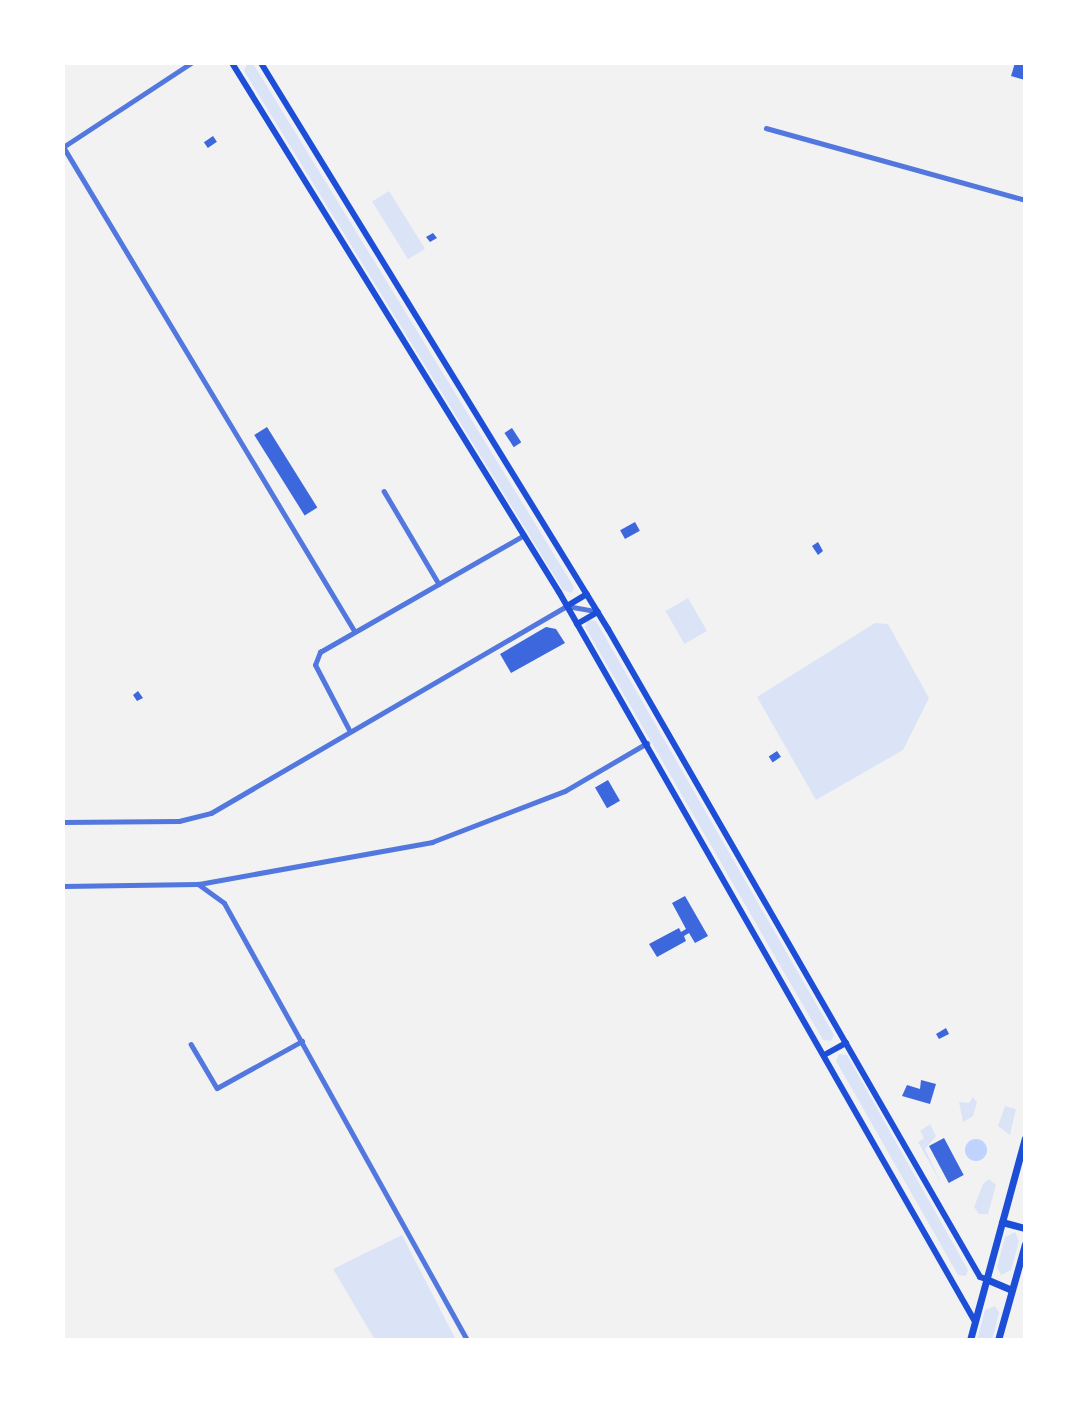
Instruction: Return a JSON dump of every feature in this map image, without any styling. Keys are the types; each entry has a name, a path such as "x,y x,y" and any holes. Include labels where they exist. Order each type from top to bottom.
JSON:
{"highway":[{"path":"970,1340 1025,1138"},
{"path":"1002,1222 1025,1228"},
{"path":"998,1340 1025,1244"},
{"path":"986,1279 1012,1290"}],"main road":[{"path":"232,63 567,606 967,1299 975,1321"},
{"path":"261,63 598,612 980,1277 986,1279"},
{"path":"567,606 587,594"},
{"path":"577,624 598,612"},
{"path":"826,1054 846,1043"}],"street":[{"path":"191,63 63,147 354,630"},
{"path":"766,128 1025,200"},
{"path":"384,491 439,584"},
{"path":"349,730 315,665 320,652 354,630 524,535"},
{"path":"63,822 179,821 226,806 349,730 567,606 598,612"},
{"path":"63,886 198,884 432,842 565,791 647,742"},
{"path":"198,884 224,903 467,1340"},
{"path":"191,1044 217,1088 302,1041"}],"shaded area":[{"path":"247,64 254,65 574,587 572,593 563,590 244,71"},
{"path":"389,191 425,249 408,259 372,202"},
{"path":"688,598 707,631 684,644 665,611"},
{"path":"588,620 596,621 834,1035 831,1041 823,1040 585,627"},
{"path":"875,623 888,624 929,698 903,750 816,800 757,697"},
{"path":"839,1054 847,1055 968,1270 966,1276 958,1275 836,1061"},
{"path":"973,1097 977,1102 973,1116 963,1122 959,1102 969,1103"},
{"path":"1005,1106 1016,1109 1010,1135 998,1126"},
{"path":"930,1124 936,1136 925,1149 942,1185 918,1142 924,1138 920,1131"},
{"path":"989,1179 996,1185 988,1214 979,1214 974,1207 983,1184"},
{"path":"1015,1232 1019,1241 1011,1270 1001,1275 997,1267 1005,1237"},
{"path":"402,1235 456,1340 375,1340 333,1269"},
{"path":"995,1306 999,1313 992,1340 977,1340 985,1310"}],"water":[{"path":"972,1139 980,1139 987,1146 987,1154 980,1161 972,1161 965,1154 965,1146"}],"building":[{"path":"1015,63 1025,63 1025,80 1011,76"},
{"path":"213,136 217,142 208,148 204,142"},
{"path":"433,233 437,238 430,242 426,237"},
{"path":"267,427 317,508 305,516 254,435"},
{"path":"512,428 521,442 514,447 504,433"},
{"path":"635,522 640,531 625,539 620,530"},
{"path":"818,542 823,551 818,555 812,546"},
{"path":"546,627 556,629 565,643 511,673 500,654"},
{"path":"138,691 143,698 137,701 133,695"},
{"path":"777,751 781,757 773,762 769,757"},
{"path":"608,780 620,801 607,808 595,788"},
{"path":"685,896 708,936 695,943 689,933 684,936 686,941 657,957 649,944 679,928 681,932 686,929 672,903"},
{"path":"946,1028 949,1034 939,1039 936,1034"},
{"path":"921,1080 936,1084 930,1104 902,1096 907,1085 920,1089"},
{"path":"944,1138 964,1175 949,1183 929,1146"}]}
